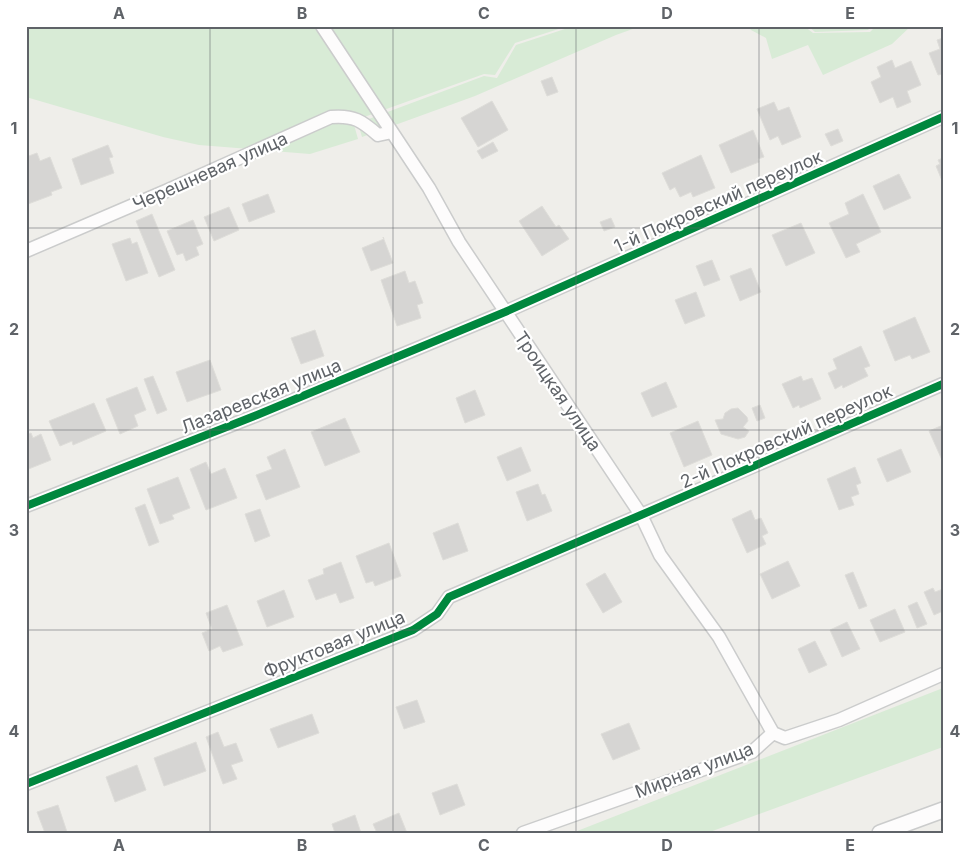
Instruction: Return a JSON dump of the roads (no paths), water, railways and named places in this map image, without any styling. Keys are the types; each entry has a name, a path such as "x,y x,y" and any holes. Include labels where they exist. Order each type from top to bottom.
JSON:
{"street":[{"name":"Троицкая улица","path":"322,26 429,188 459,242 641,516 660,555 719,637 773,733"},
{"name":"Черешневая улица","path":"26,250 166,191 331,117 346,116 362,122 378,135 392,132"},
{"name":"1-й Покровский переулок","path":"505,312 943,117"},
{"name":"Лазаревская улица","path":"26,506 257,415 505,312"},
{"name":"2-й Покровский переулок","path":"641,516 943,384"},
{"name":"Фруктовая улица","path":"26,784 413,630 437,614 449,597 641,516"},
{"name":"Мирная улица","path":"523,833 752,752 773,733 785,738 838,720 943,674"},
{"path":"880,833 943,810"}]}
